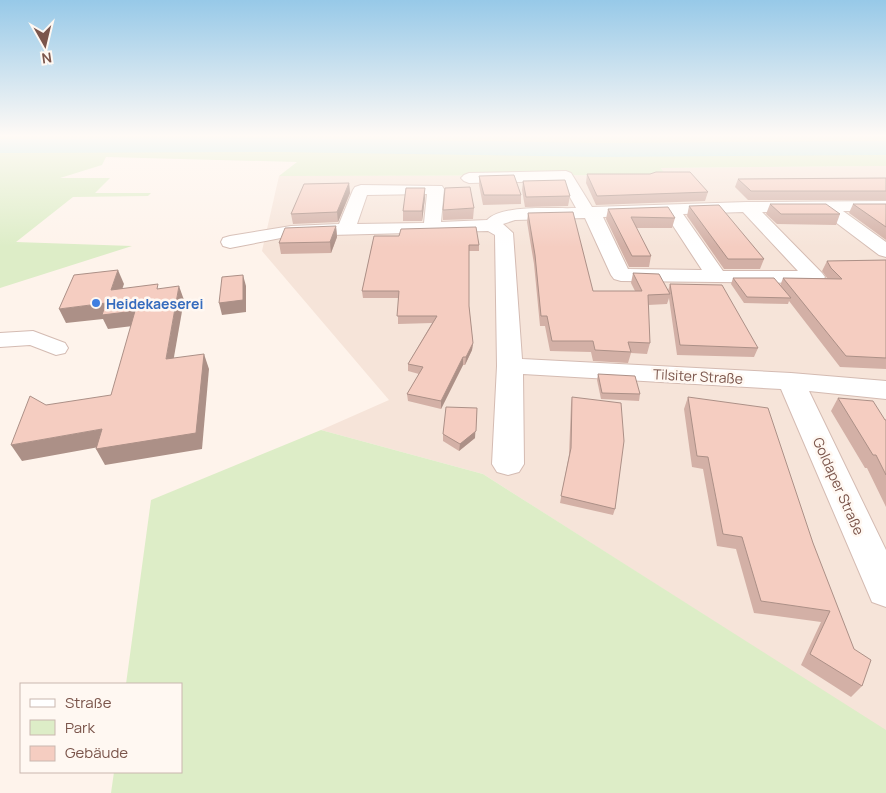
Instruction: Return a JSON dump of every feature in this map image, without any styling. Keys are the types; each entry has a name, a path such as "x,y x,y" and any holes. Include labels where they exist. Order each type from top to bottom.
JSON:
{"street":[{"path":"566,176 590,213 620,275 815,277 747,207"},
{"path":"470,178 584,176"},
{"path":"346,230 361,190 436,189 432,228"},
{"path":"825,206 886,251"},
{"path":"508,464 510,366 498,229 499,218 515,215 747,207 886,206"},
{"path":"671,210 717,277"},
{"path":"230,242 291,231 472,227 498,229"},
{"path":"0,340 34,338 56,348"},
{"name":"Tilsiter Straße","path":"510,366 792,381 886,390"},
{"name":"Goldaper Straße","path":"792,381 886,590"}],"shaded area":[{"path":"663,173 886,173 886,731 483,474 321,430 389,400 262,251 279,176 664,175"}],"green space":[{"path":"0,173 76,173 60,178 110,178 95,193 151,193 148,196 73,197 16,242 132,246 0,288"},
{"path":"283,173 664,173 665,175 279,176"},
{"path":"321,430 483,474 886,730 886,793 111,793 114,773 182,773 182,683 126,683 151,500"}],"building":[{"path":"691,173 708,192 597,196 587,174"},
{"path":"514,175 521,195 484,195 479,176"},
{"path":"886,178 886,191 751,191 738,179"},
{"path":"565,180 570,196 526,197 523,181"},
{"path":"349,183 337,212 291,214 304,184"},
{"path":"470,187 474,208 443,210 445,188"},
{"path":"406,188 425,188 422,211 403,211"},
{"path":"770,204 826,204 840,214 781,214"},
{"path":"853,204 886,204 886,227"},
{"path":"719,205 764,259 728,259 689,206"},
{"path":"668,207 675,218 631,217 651,256 632,256 608,209"},
{"path":"573,212 593,291 642,291 633,273 659,274 670,294 648,295 650,343 628,342 631,352 595,350 593,341 552,341 547,316 541,316 535,255 528,213"},
{"path":"336,226 330,242 279,243 285,228"},
{"path":"476,227 479,245 469,245 469,306 473,343 466,357 463,357 441,401 407,394 423,367 408,364 437,316 397,316 399,291 362,291 374,236 399,236 401,229"},
{"path":"886,260 886,358 846,356 783,278 842,279 827,261"},
{"path":"118,270 111,290 158,284 157,289 179,286 166,359 204,354 196,433 96,449 102,429 11,445 30,396 46,405 111,395 135,311 102,315 106,303 59,309 74,275"},
{"path":"243,275 243,300 219,303 222,277"},
{"path":"733,278 774,278 791,298 747,297"},
{"path":"670,284 722,285 758,348 680,345"},
{"path":"598,374 635,376 640,394 602,393"},
{"path":"572,397 621,403 624,441 615,509 561,496 571,448"},
{"path":"688,397 768,408 813,543 854,649 871,660 862,686 810,654 830,611 761,601 742,537 723,534 708,457 697,456"},
{"path":"838,398 873,401 886,420 886,475 876,455 873,455"},
{"path":"446,407 477,408 476,431 460,444 443,434"}],"place":[{"name":"Heidekaeserei","path":"96,303"}]}
